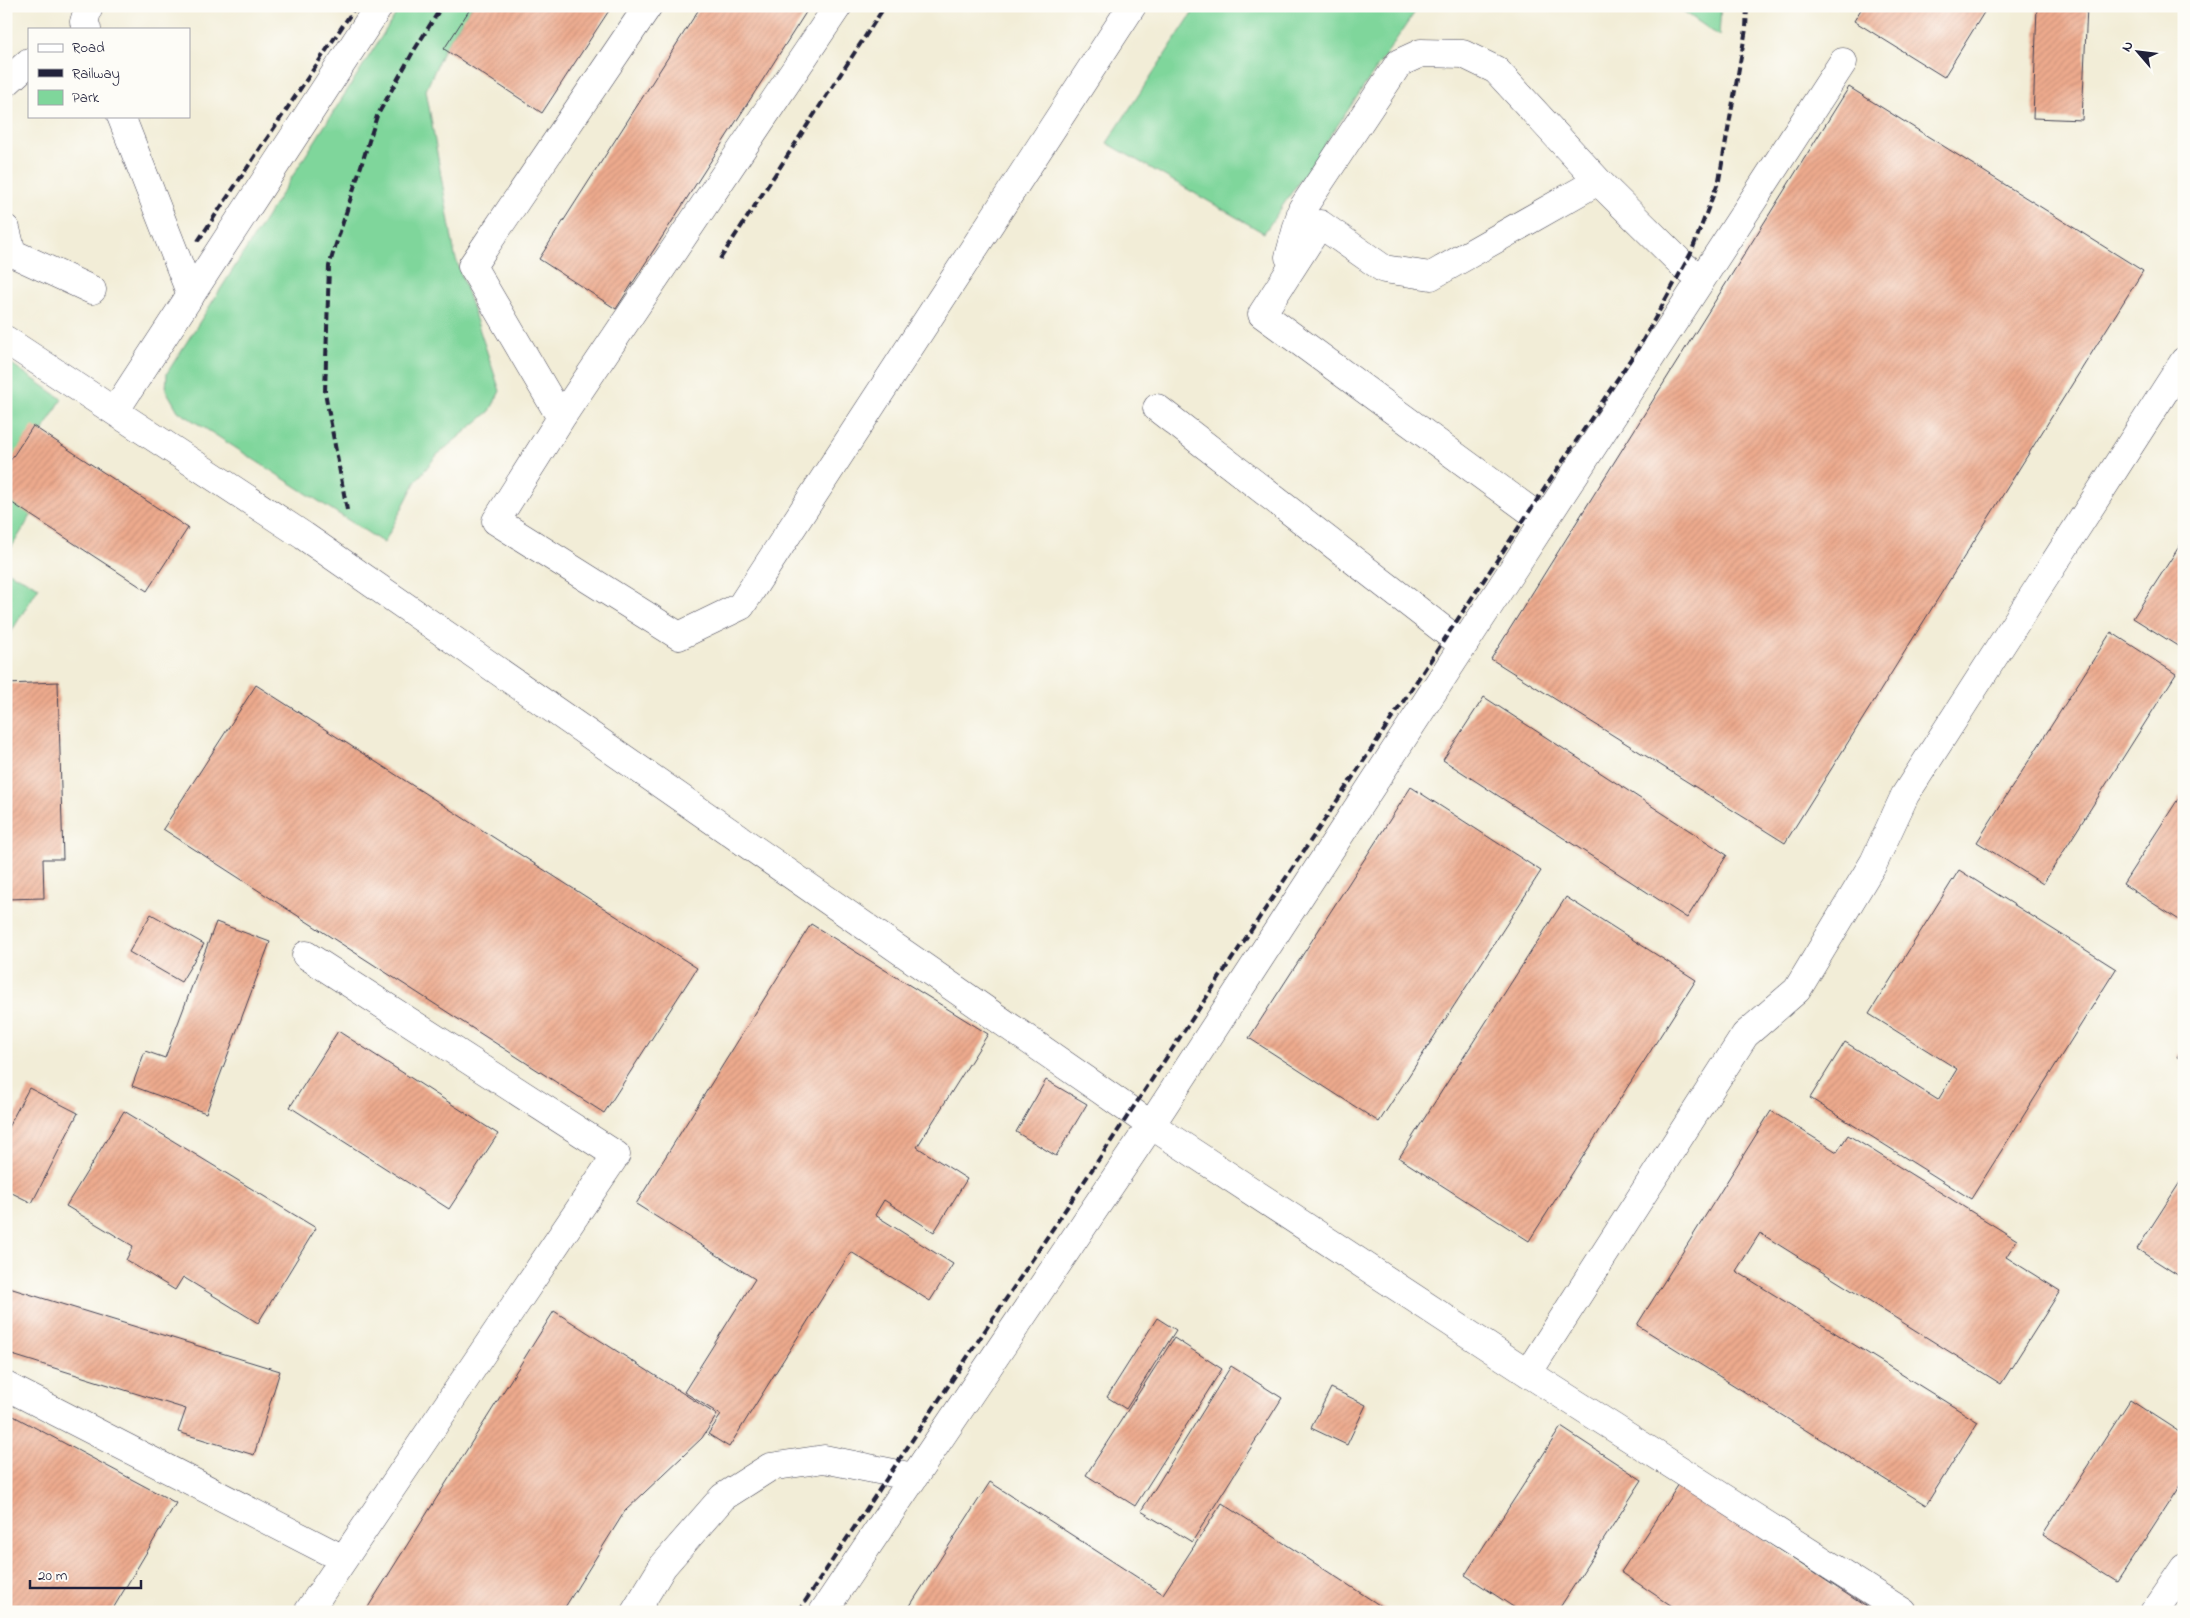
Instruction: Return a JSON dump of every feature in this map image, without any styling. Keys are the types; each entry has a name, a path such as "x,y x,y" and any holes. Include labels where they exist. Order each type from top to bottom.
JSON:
{"lane":[{"path":"114,411 379,6"},
{"path":"561,418 472,266 648,6"},
{"path":"838,6 561,418 496,521 679,636 741,606 1132,6"},
{"path":"1282,284 1302,210 1399,63 1422,52 1463,54 1496,70 1598,181 1684,266 1701,279"},
{"path":"823,1612 1150,1125 1842,62"},
{"path":"6,83 28,63"},
{"path":"122,118 191,295"},
{"path":"1544,521 1262,314 1320,224 1384,269 1431,276 1598,181"},
{"path":"6,229 12,253 92,290"},
{"path":"6,340 304,536 1150,1125 1528,1373 1903,1612"},
{"path":"1528,1373 1746,1035 1797,990 1874,862 1905,796 2184,360"},
{"path":"1157,408 1463,645"},
{"path":"306,955 616,1155 308,1612"},
{"path":"6,1386 343,1559"},
{"path":"635,1612 663,1566 723,1497 770,1467 824,1460 913,1477"},
{"path":"2154,1612 2184,1568"}],"green space":[{"path":"401,6 472,6 444,49 426,90 455,256 500,391 490,411 437,455 416,481 384,543 178,411 166,390 167,373"},
{"path":"1197,6 1419,6 1264,233 1107,143"},
{"path":"1676,6 1721,6 1719,36"},
{"path":"6,360 62,399 6,490"},
{"path":"6,499 34,511 6,556"},
{"path":"6,571 39,587 6,640"}],"building":[{"path":"472,6 612,6 542,113 444,49"},
{"path":"701,6 810,6 616,309 539,259"},
{"path":"1863,6 1988,6 1944,77 1854,21"},
{"path":"2037,6 2087,6 2082,120 2033,118"},
{"path":"1849,87 2143,271 1785,843 1491,659"},
{"path":"33,426 188,528 147,591 6,499 6,467"},
{"path":"2184,539 2184,650 2133,618"},
{"path":"2111,632 2176,674 2043,884 1977,842"},
{"path":"58,682 63,859 43,859 44,898 6,899 6,684"},
{"path":"256,685 697,968 604,1113 163,829"},
{"path":"1484,697 1727,855 1687,918 1443,760"},
{"path":"1411,787 1541,871 1379,1122 1249,1038"},
{"path":"2184,790 2184,923 2123,884"},
{"path":"1959,870 2116,969 1971,1199 1810,1098 1845,1042 1938,1100 1957,1069 1869,1014"},
{"path":"1566,897 1696,980 1529,1241 1399,1158"},
{"path":"151,914 204,944 181,982 129,952"},
{"path":"216,922 270,942 206,1113 132,1086 145,1051 165,1058"},
{"path":"811,924 988,1034 917,1147 967,1179 934,1232 884,1200 875,1215 953,1264 930,1301 851,1252 729,1447 708,1434 721,1415 684,1392 755,1279 636,1204"},
{"path":"338,1031 498,1134 449,1209 290,1107"},
{"path":"2184,1046 2184,1061 2177,1057"},
{"path":"1046,1080 1087,1104 1056,1156 1016,1132"},
{"path":"29,1088 78,1113 32,1203 6,1190 6,1131"},
{"path":"124,1111 316,1228 258,1323 183,1277 175,1290 126,1260 133,1246 66,1206"},
{"path":"1771,1111 1837,1152 1848,1135 2017,1240 2006,1257 2060,1291 2001,1384 1760,1233 1736,1271 1978,1422 1926,1505 1637,1325"},
{"path":"2184,1176 2184,1279 2137,1249"},
{"path":"6,1287 280,1371 254,1455 178,1432 186,1409 6,1353"},
{"path":"554,1311 717,1415 702,1438 625,1511 562,1612 365,1612"},
{"path":"1157,1318 1176,1330 1126,1409 1107,1397"},
{"path":"1174,1338 1222,1369 1135,1506 1086,1475"},
{"path":"1231,1366 1282,1398 1192,1542 1141,1511"},
{"path":"1331,1388 1366,1405 1347,1445 1311,1428"},
{"path":"2130,1400 2184,1435 2184,1479 2117,1582 2043,1535"},
{"path":"6,1412 176,1503 111,1612 6,1612"},
{"path":"1561,1427 1642,1480 1557,1612 1521,1612 1465,1575"},
{"path":"990,1482 1163,1594 1222,1503 1390,1612 906,1612"},
{"path":"1679,1484 1874,1612 1681,1612 1621,1572"}],"railway":[{"path":"198,241 356,6"},
{"path":"347,510 325,392 329,266 377,116 413,52 442,6"},
{"path":"720,259 885,6"},
{"path":"798,1612 1642,342 1691,253 1719,180 1746,29 1747,6"}]}
